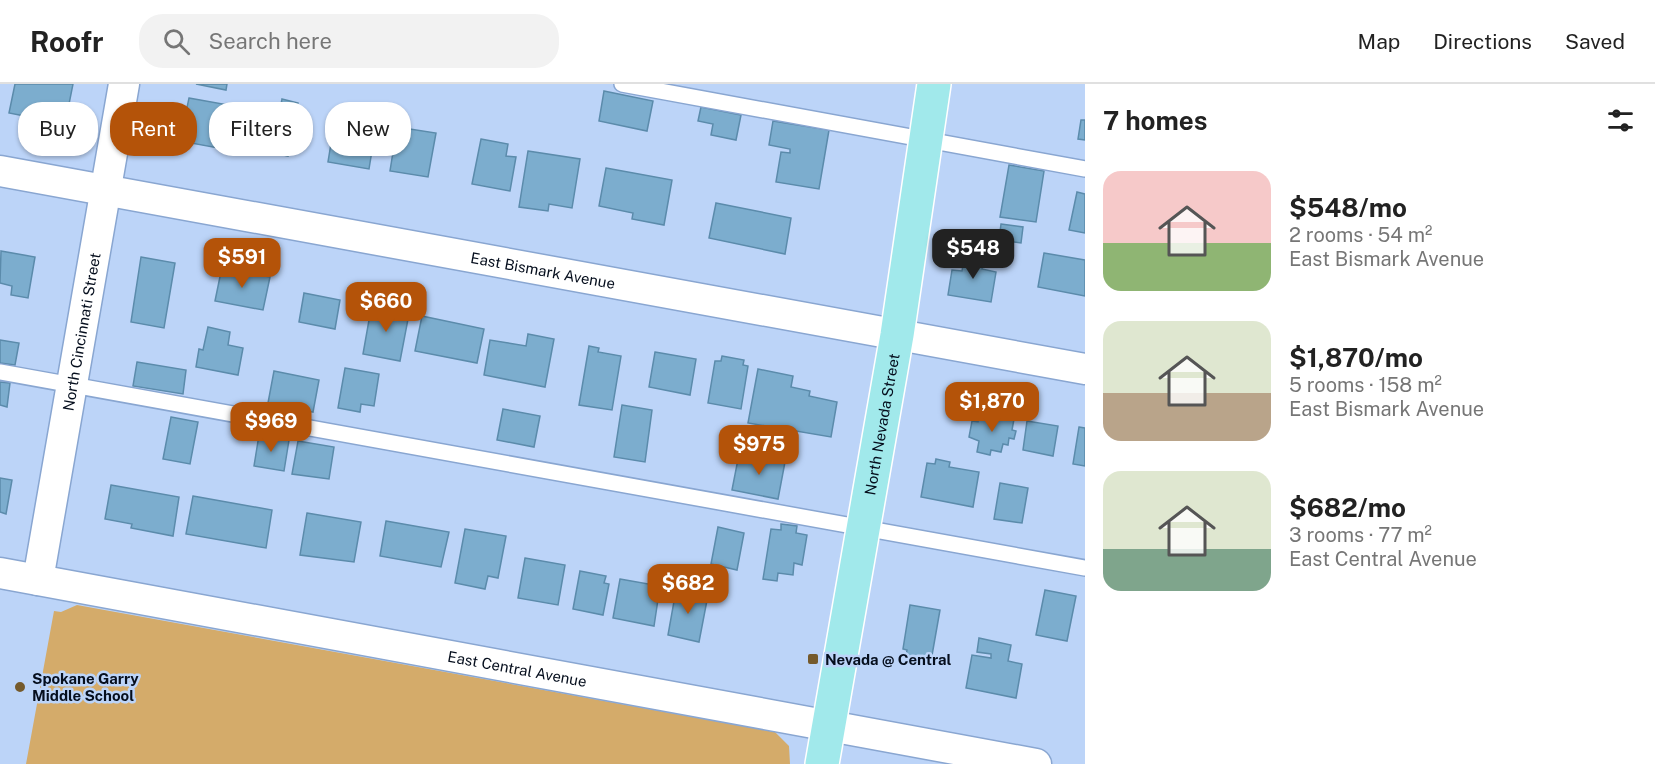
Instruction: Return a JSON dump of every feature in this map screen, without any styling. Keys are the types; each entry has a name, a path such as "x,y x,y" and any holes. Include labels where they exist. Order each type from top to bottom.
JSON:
{"main road":[{"name":"North Nevada Street","path":"822,764 897,335 934,84"}],"street":[{"name":"North Cincinnati Street","path":"38,580 124,84"},
{"name":"East Bismark Avenue","path":"0,171 1085,369"},
{"name":"East Central Avenue","path":"0,573 1036,764"}],"lane":[{"path":"622,84 1085,169"},
{"path":"0,372 1085,568"}],"shaded area":[{"path":"77,605 775,732 789,746 790,764 26,764 54,611 61,612"}],"building":[{"path":"15,84 73,84 69,102 18,102 18,115 9,113"},
{"path":"196,84 227,84 226,90"},
{"path":"604,91 653,101 647,131 599,121"},
{"path":"189,98 212,102 209,102 209,146 197,144 197,102 188,102"},
{"path":"701,107 741,115 736,140 711,135 713,124 698,121"},
{"path":"1081,120 1085,120 1085,140 1078,139"},
{"path":"773,121 829,130 819,189 776,182 781,152 790,153 790,149 769,145"},
{"path":"411,129 436,133 428,177 390,171 392,156 411,156"},
{"path":"481,139 508,144 506,156 516,157 510,191 472,184"},
{"path":"528,151 580,159 572,208 549,204 548,211 519,207"},
{"path":"329,156 371,156 369,169 328,162"},
{"path":"1009,165 1044,171 1036,222 1000,217"},
{"path":"606,168 672,180 664,225 632,219 633,213 599,206"},
{"path":"1077,192 1085,194 1085,233 1069,230"},
{"path":"716,203 791,218 785,254 709,238"},
{"path":"1001,224 1023,227 1021,243 999,240"},
{"path":"1,251 35,257 28,298 11,295 12,286 0,283"},
{"path":"965,252 984,256 982,269 996,272 991,302 948,295 952,270 962,271"},
{"path":"1044,253 1085,260 1085,296 1038,287"},
{"path":"141,257 175,263 164,328 131,322"},
{"path":"222,267 270,277 263,310 215,301"},
{"path":"304,293 340,300 335,329 299,322"},
{"path":"372,303 395,307 395,312 409,314 400,361 363,354"},
{"path":"422,316 484,329 477,363 415,351"},
{"path":"208,327 230,332 228,345 243,348 238,375 196,367 199,349 203,350"},
{"path":"528,334 554,339 545,387 484,375 490,340 526,346"},
{"path":"0,340 19,343 15,365 0,363"},
{"path":"589,346 599,348 598,352 621,356 612,410 579,405"},
{"path":"655,352 696,359 690,395 649,387"},
{"path":"722,356 744,360 743,365 748,366 741,409 708,403 715,361 721,361"},
{"path":"137,362 186,370 183,394 133,386"},
{"path":"345,368 379,374 374,406 361,404 360,412 338,408"},
{"path":"758,369 793,376 791,387 810,391 809,396 837,402 831,437 748,423"},
{"path":"274,371 319,380 313,412 268,403"},
{"path":"0,382 10,383 7,407 0,405"},
{"path":"622,405 652,410 645,462 614,457"},
{"path":"503,409 540,416 534,447 497,440"},
{"path":"980,413 1014,419 1012,430 1016,431 1014,439 1009,438 1008,445 1003,444 1001,452 991,450 990,455 977,452 979,441 969,437 972,421 978,422"},
{"path":"171,417 198,422 190,464 163,459"},
{"path":"1027,421 1058,426 1053,456 1023,450"},
{"path":"1079,427 1085,428 1085,466 1073,464"},
{"path":"259,435 289,440 284,471 254,466"},
{"path":"298,441 334,447 329,479 292,474"},
{"path":"739,454 785,462 778,499 732,490"},
{"path":"936,459 950,462 949,467 979,472 973,507 921,497 927,463 935,464"},
{"path":"0,478 12,480 6,514 0,512"},
{"path":"1000,483 1028,488 1022,523 994,519"},
{"path":"111,485 179,497 173,536 131,528 132,524 105,519"},
{"path":"193,496 272,510 266,548 186,534"},
{"path":"307,513 361,522 354,562 300,555"},
{"path":"386,521 449,532 441,567 380,556"},
{"path":"781,524 797,526 796,533 807,535 802,565 794,563 793,575 778,573 777,581 763,579 771,529 781,530"},
{"path":"718,527 744,533 737,570 711,564"},
{"path":"465,529 506,536 498,578 488,576 485,589 455,583"},
{"path":"525,558 565,565 558,605 518,598"},
{"path":"580,571 606,576 604,583 609,584 603,615 573,609"},
{"path":"620,579 660,586 654,626 613,618"},
{"path":"676,590 708,595 699,642 668,635"},
{"path":"1045,590 1076,596 1067,641 1036,635"},
{"path":"910,605 940,610 931,661 906,656 907,650 903,649"},
{"path":"979,638 1011,645 1008,661 1022,664 1016,698 966,688 972,655 991,658 991,654 977,652"}],"place":[{"name":"Nevada @ Central","path":"813,659"},
{"name":"Spokane Garry Middle School","path":"20,687"}]}
